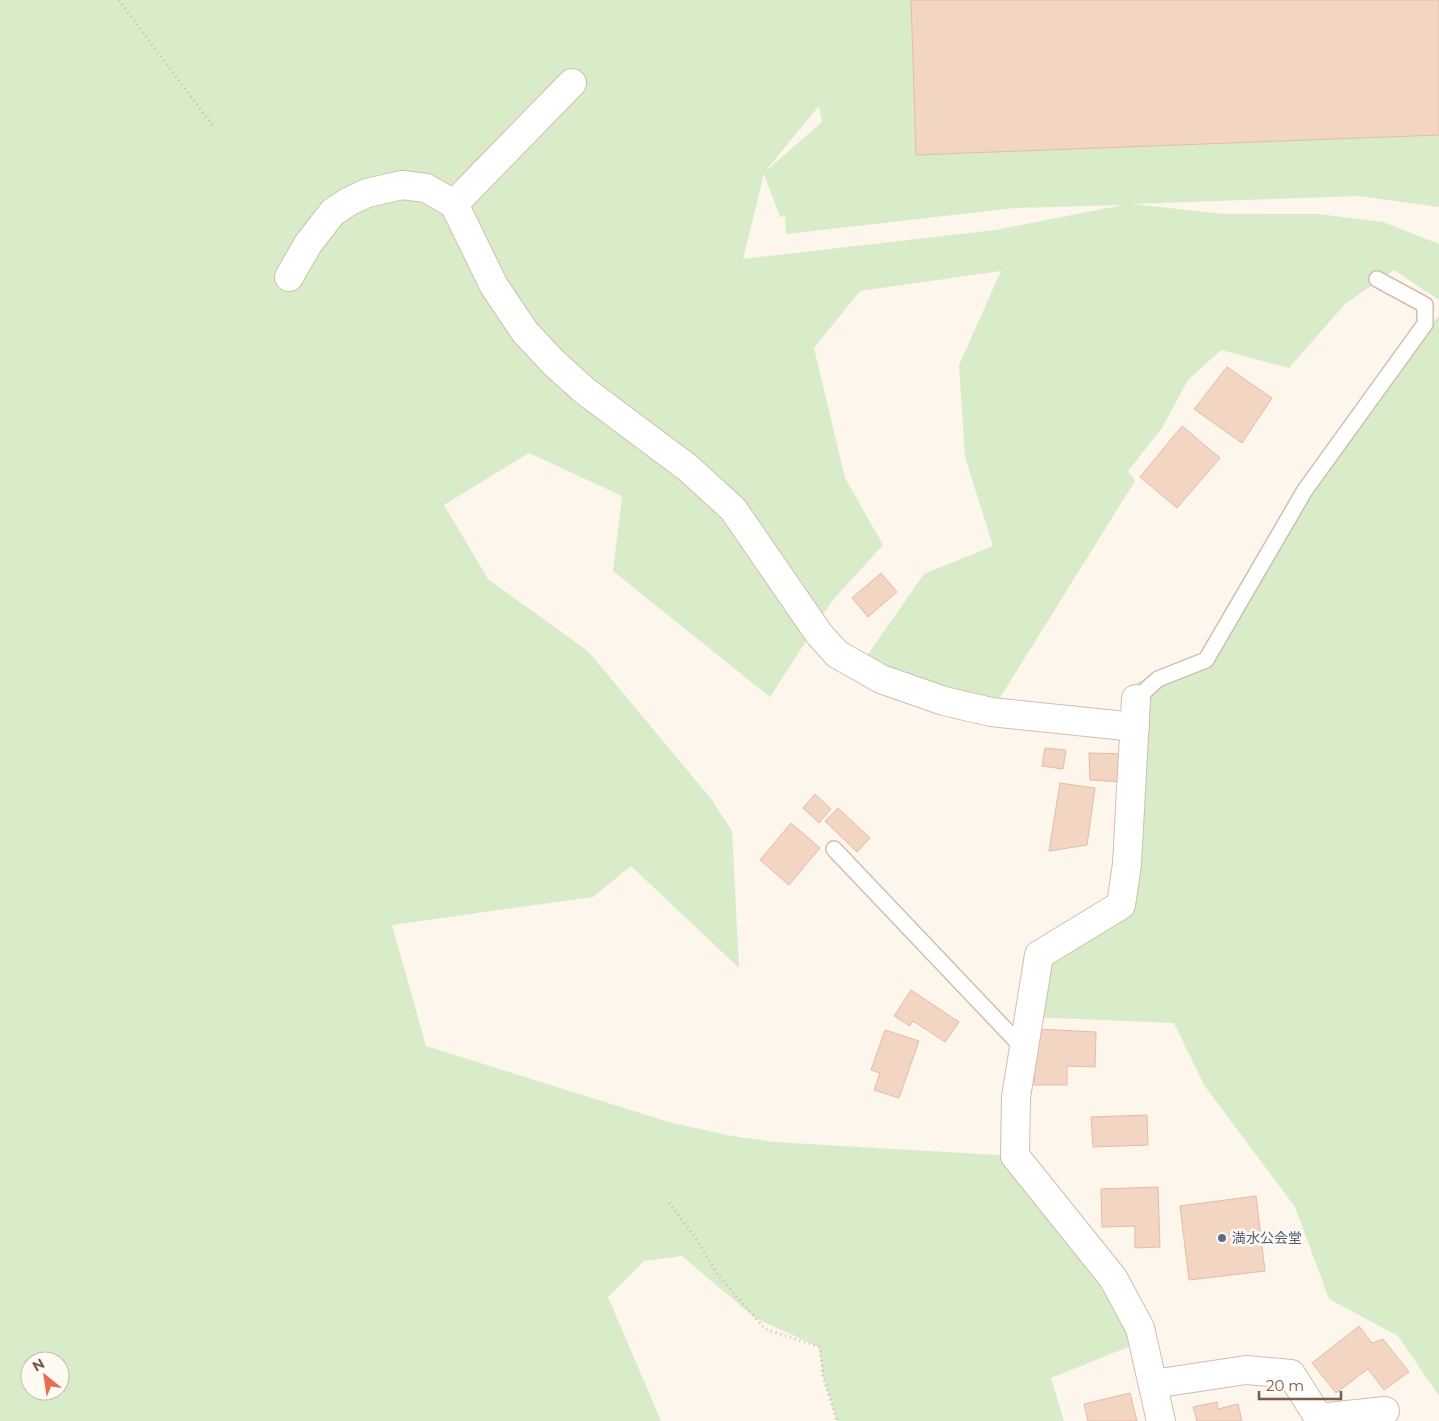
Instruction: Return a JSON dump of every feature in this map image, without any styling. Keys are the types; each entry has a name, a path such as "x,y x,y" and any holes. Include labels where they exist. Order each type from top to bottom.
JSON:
{"street":[{"path":"454,204 572,84"},
{"path":"289,277 308,244 333,212 367,192 402,185 426,188 454,204 494,286 525,332 554,363 585,391 688,468 733,509 819,634 837,654 881,679 944,701 991,712 1135,727"},
{"path":"1136,699 1127,864 1121,905 1039,955 1016,1097 1015,1156 1113,1278 1140,1328 1161,1421"},
{"path":"1153,1384 1246,1370 1291,1374 1320,1420 1385,1411"}],"lane":[{"path":"1136,699 1158,679 1206,660 1305,490 1426,324 1425,305 1377,279"},
{"path":"834,849 1023,1048"}],"path":[{"path":"119,0 213,126"},
{"path":"669,1203 697,1240 718,1275 766,1329 820,1347 823,1376 837,1421"}],"green space":[{"path":"0,0 1439,0 1439,207 1359,196 1132,204 1224,214 1318,214 1383,222 1439,244 1439,300 1394,270 1345,304 1289,368 1221,350 1188,380 1162,428 1128,471 1135,481 991,712 859,667 924,574 993,546 965,457 959,365 1001,271 860,291 814,348 845,478 883,545 832,601 770,697 613,571 622,496 529,453 444,505 488,579 585,649 593,657 712,800 732,831 739,968 631,866 593,897 392,925 426,1046 672,1123 731,1136 774,1142 1015,1156 1143,1341 1051,1378 1064,1421 837,1421 823,1376 819,1347 755,1318 682,1256 644,1261 608,1297 661,1421 0,1421","holes":["819,106 822,122 767,170","764,174 780,217 785,216 786,234 1015,208 1123,205 995,230 743,259"]},
{"path":"1439,316 1439,1396 1398,1336 1329,1299 1295,1207 1204,1085 1174,1023 1029,1017 1039,955 1121,905 1137,682 1206,660 1256,574 1404,353"}],"building":[{"path":"911,0 1439,0 1439,135 916,155"},
{"path":"1227,367 1272,398 1242,443 1194,409"},
{"path":"1182,426 1220,458 1177,508 1140,477"},
{"path":"881,573 897,592 868,617 852,598"},
{"path":"1045,748 1066,750 1063,769 1042,766"},
{"path":"1089,753 1128,754 1125,782 1090,780"},
{"path":"1060,783 1095,788 1087,845 1049,851"},
{"path":"815,794 831,809 819,823 803,808"},
{"path":"838,808 870,838 857,852 825,821"},
{"path":"791,823 820,848 789,885 760,860"},
{"path":"911,990 959,1022 945,1042 913,1021 910,1026 894,1016"},
{"path":"1036,1029 1096,1032 1095,1067 1067,1066 1067,1085 1034,1085"},
{"path":"885,1030 919,1041 899,1098 874,1090 880,1073 871,1070"},
{"path":"1147,1115 1148,1145 1093,1147 1091,1117"},
{"path":"1158,1187 1160,1247 1135,1248 1135,1226 1102,1227 1101,1189"},
{"name":"満水公会堂","path":"1256,1196 1265,1271 1189,1280 1180,1206"},
{"path":"1359,1326 1372,1343 1383,1339 1409,1372 1384,1390 1368,1369 1336,1393 1312,1363"},
{"path":"1130,1393 1137,1421 1088,1421 1084,1404"},
{"path":"1217,1402 1218,1409 1238,1404 1242,1421 1197,1421 1193,1407"}],"place":[{"name":"満水公会堂","path":"1222,1238"}]}
